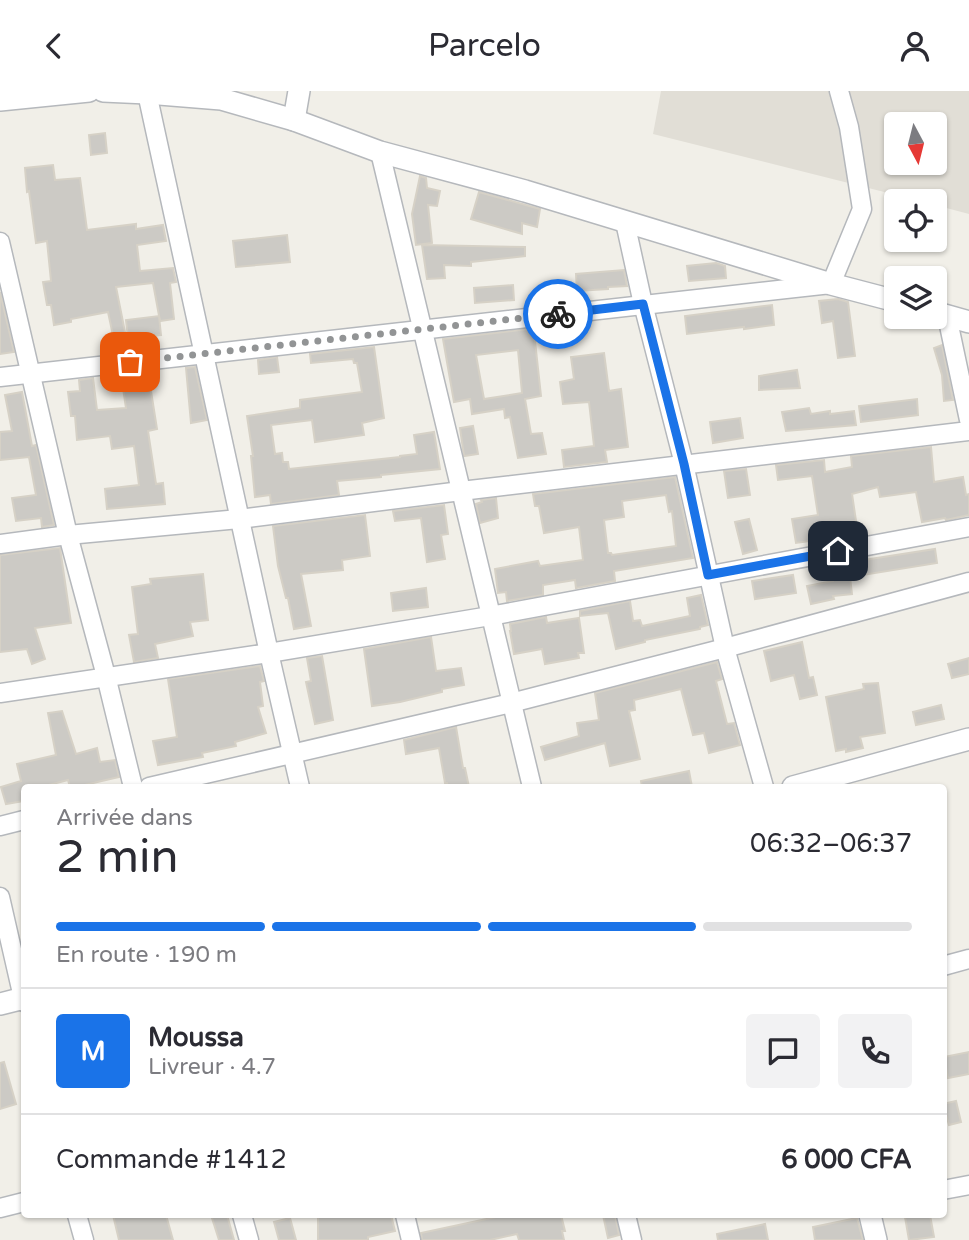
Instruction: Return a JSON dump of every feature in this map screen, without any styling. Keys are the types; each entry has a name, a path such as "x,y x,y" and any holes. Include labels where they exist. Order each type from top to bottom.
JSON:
{"street":[{"path":"0,100 89,91"},
{"path":"103,91 221,99 294,120 380,152 525,191 884,298"},
{"path":"294,120 299,91"},
{"path":"831,283 862,209 849,127 839,91"},
{"path":"147,93 299,784"},
{"path":"380,152 530,784"},
{"path":"625,222 684,464 725,649 763,784"},
{"path":"0,243 68,534 132,784"},
{"path":"0,377 831,283"},
{"path":"947,316 969,322"},
{"path":"945,329 969,420"},
{"path":"0,544 68,534 239,519 969,431"},
{"path":"0,693 269,653 490,616 969,527"},
{"path":"162,784 511,703 725,649 969,582"},
{"path":"804,784 969,739"},
{"path":"0,826 21,821"},
{"path":"0,897 21,987"},
{"path":"947,965 969,959"},
{"path":"0,1004 21,1000"},
{"path":"947,1189 969,1185"},
{"path":"0,1208 21,1203"},
{"path":"78,1218 84,1240"},
{"path":"243,1218 249,1240"},
{"path":"406,1218 411,1240"},
{"path":"627,1218 632,1240"},
{"path":"871,1218 876,1240"}],"shaded area":[{"path":"661,91 969,91 969,214 947,208 947,189 884,189 884,192 653,134"}],"building":[{"path":"105,133 107,153 91,155 89,135"},
{"path":"53,165 55,180 80,178 87,230 136,224 136,229 163,225 166,241 137,245 140,271 173,268 176,282 170,283 174,319 160,321 153,283 116,287 127,342 115,345 108,312 54,325 43,282 51,281 47,241 36,243 25,168"},
{"path":"420,176 426,178 427,188 440,191 437,206 428,205 432,243 416,245 412,214"},
{"path":"479,192 540,209 537,227 522,223 522,234 471,219"},
{"path":"287,235 290,262 236,267 233,241"},
{"path":"422,245 525,247 525,256 471,262 471,266 444,265 445,278 427,279"},
{"path":"716,263 725,266 726,278 689,281 687,266"},
{"path":"624,270 627,286 577,291 576,274"},
{"path":"513,285 514,300 475,303 474,288"},
{"path":"0,292 14,352 0,354"},
{"path":"838,299 848,302 855,356 838,358 833,321 822,323 819,301"},
{"path":"772,305 774,325 687,334 685,316"},
{"path":"159,316 161,335 128,338 126,320"},
{"path":"537,328 538,340 535,341 541,396 525,399 531,434 542,433 546,454 518,458 510,417 505,418 504,409 472,414 470,399 454,402 443,339","holes":["518,350 522,393 484,399 476,355"]},
{"path":"942,345 953,400 944,401 942,375 934,348"},
{"path":"374,347 384,418 362,423 364,435 315,442 312,420 271,425 275,454 282,453 283,462 288,462 289,469 400,457 417,454 414,435 434,432 440,469 337,481 339,495 271,504 270,495 255,497 247,416 300,408 300,400 362,392 357,363 354,363 353,359 311,363 310,354"},
{"path":"604,353 609,391 621,389 628,447 605,450 607,462 564,467 562,450 594,446 589,402 563,404 560,382 574,379 571,357"},
{"path":"277,357 279,372 259,374 258,360"},
{"path":"195,367 207,420 191,423 186,368"},
{"path":"797,370 800,388 759,390 759,376"},
{"path":"148,372 157,429 148,431 156,484 163,483 165,504 107,509 105,489 139,485 134,446 112,449 110,436 77,440 75,416 71,416 68,392 80,391 79,380 93,378 97,410 126,408 121,375"},
{"path":"22,392 32,446 36,445 54,525 42,527 41,518 16,521 12,498 36,495 29,457 0,460 0,432 12,431 5,395"},
{"path":"917,399 918,415 861,422 859,406"},
{"path":"809,408 811,414 854,411 856,425 786,431 782,412"},
{"path":"740,418 743,438 713,443 710,422"},
{"path":"473,426 478,454 464,456 460,428"},
{"path":"931,447 934,482 963,477 966,495 969,494 969,515 922,522 916,492 880,497 878,487 852,494 856,521 823,528 825,539 796,543 792,519 818,515 812,476 778,480 776,465 824,460 825,472 852,467 851,456"},
{"path":"746,469 750,495 728,498 724,471"},
{"path":"675,477 693,558 614,571 615,581 576,588 575,580 543,585 543,595 507,601 506,592 498,593 495,569 538,561 540,566 583,560 579,527 544,533 539,506 535,506 533,494","holes":["666,495 669,512 672,511 676,546 612,555 608,553 604,520 624,517 622,501"]},
{"path":"496,498 498,518 480,523 476,504 482,502 481,500"},
{"path":"444,505 448,534 441,535 445,559 427,562 421,518 395,521 393,511"},
{"path":"365,515 370,556 342,560 343,570 301,574 311,626 294,629 278,566 273,526"},
{"path":"749,519 757,550 743,554 735,522"},
{"path":"60,548 71,623 35,628 45,659 32,664 27,649 0,652 0,555"},
{"path":"935,549 937,563 850,577 852,594 833,596 834,599 811,604 807,586 833,581 831,565"},
{"path":"203,574 208,620 190,622 193,636 155,644 158,658 134,662 129,635 138,634 132,587 151,584 150,579"},
{"path":"793,575 796,593 755,599 752,581"},
{"path":"426,588 428,607 393,611 391,593"},
{"path":"701,595 708,625 616,649 608,613 580,616 580,611 630,601 633,621 640,620 642,626 690,616 687,598"},
{"path":"546,617 547,623 579,618 584,653 578,653 579,658 545,664 542,649 514,654 510,624"},
{"path":"431,637 436,671 461,668 464,685 400,702 372,706 364,649"},
{"path":"802,642 809,678 813,677 817,695 800,699 794,675 771,681 764,651"},
{"path":"322,656 333,720 315,724 306,682 311,681 307,658"},
{"path":"969,658 969,674 952,678 948,664"},
{"path":"717,662 722,679 716,681 727,724 734,723 740,745 709,753 704,733 693,735 681,689 634,700 635,710 629,711 640,759 610,766 605,743 545,760 541,747 579,736 577,723 599,720 595,693"},
{"path":"260,666 264,681 260,682 263,706 258,707 266,733 235,742 236,746 202,753 203,757 158,765 153,741 177,737 168,679"},
{"path":"878,683 885,733 860,737 863,748 836,751 826,697 864,689 863,684"},
{"path":"941,705 944,719 916,725 913,712"},
{"path":"62,711 76,754 97,748 100,762 115,760 119,777 89,784 69,784 68,780 53,784 21,784 21,802 6,804 1,787 21,781 17,764 56,755 48,713"},
{"path":"456,727 468,784 445,783 439,748 406,754 404,740"},
{"path":"689,771 691,784 642,784 641,781"},
{"path":"969,1052 969,1074 948,1078 947,1056"},
{"path":"4,1062 16,1104 0,1109 0,1063"},
{"path":"956,1101 961,1122 949,1125 947,1103"},
{"path":"114,1218 167,1218 173,1240 119,1240"},
{"path":"212,1218 228,1218 234,1240 219,1240"},
{"path":"290,1218 296,1240 279,1240 274,1222"},
{"path":"318,1218 392,1218 395,1231 368,1237 368,1240 318,1240"},
{"path":"491,1218 562,1218 565,1231 562,1231 564,1240 519,1240 517,1234 490,1240 422,1240 421,1233"},
{"path":"604,1218 616,1218 619,1235 608,1238"},
{"path":"857,1218 863,1240 815,1240 813,1227"},
{"path":"905,1218 931,1218 934,1237 909,1240"},
{"path":"765,1224 768,1240 718,1240 717,1234"}],"way so far":[{"path":"130,362 558,314"}],"route":[{"path":"558,314 643,304 684,464 708,575 838,551"}]}
